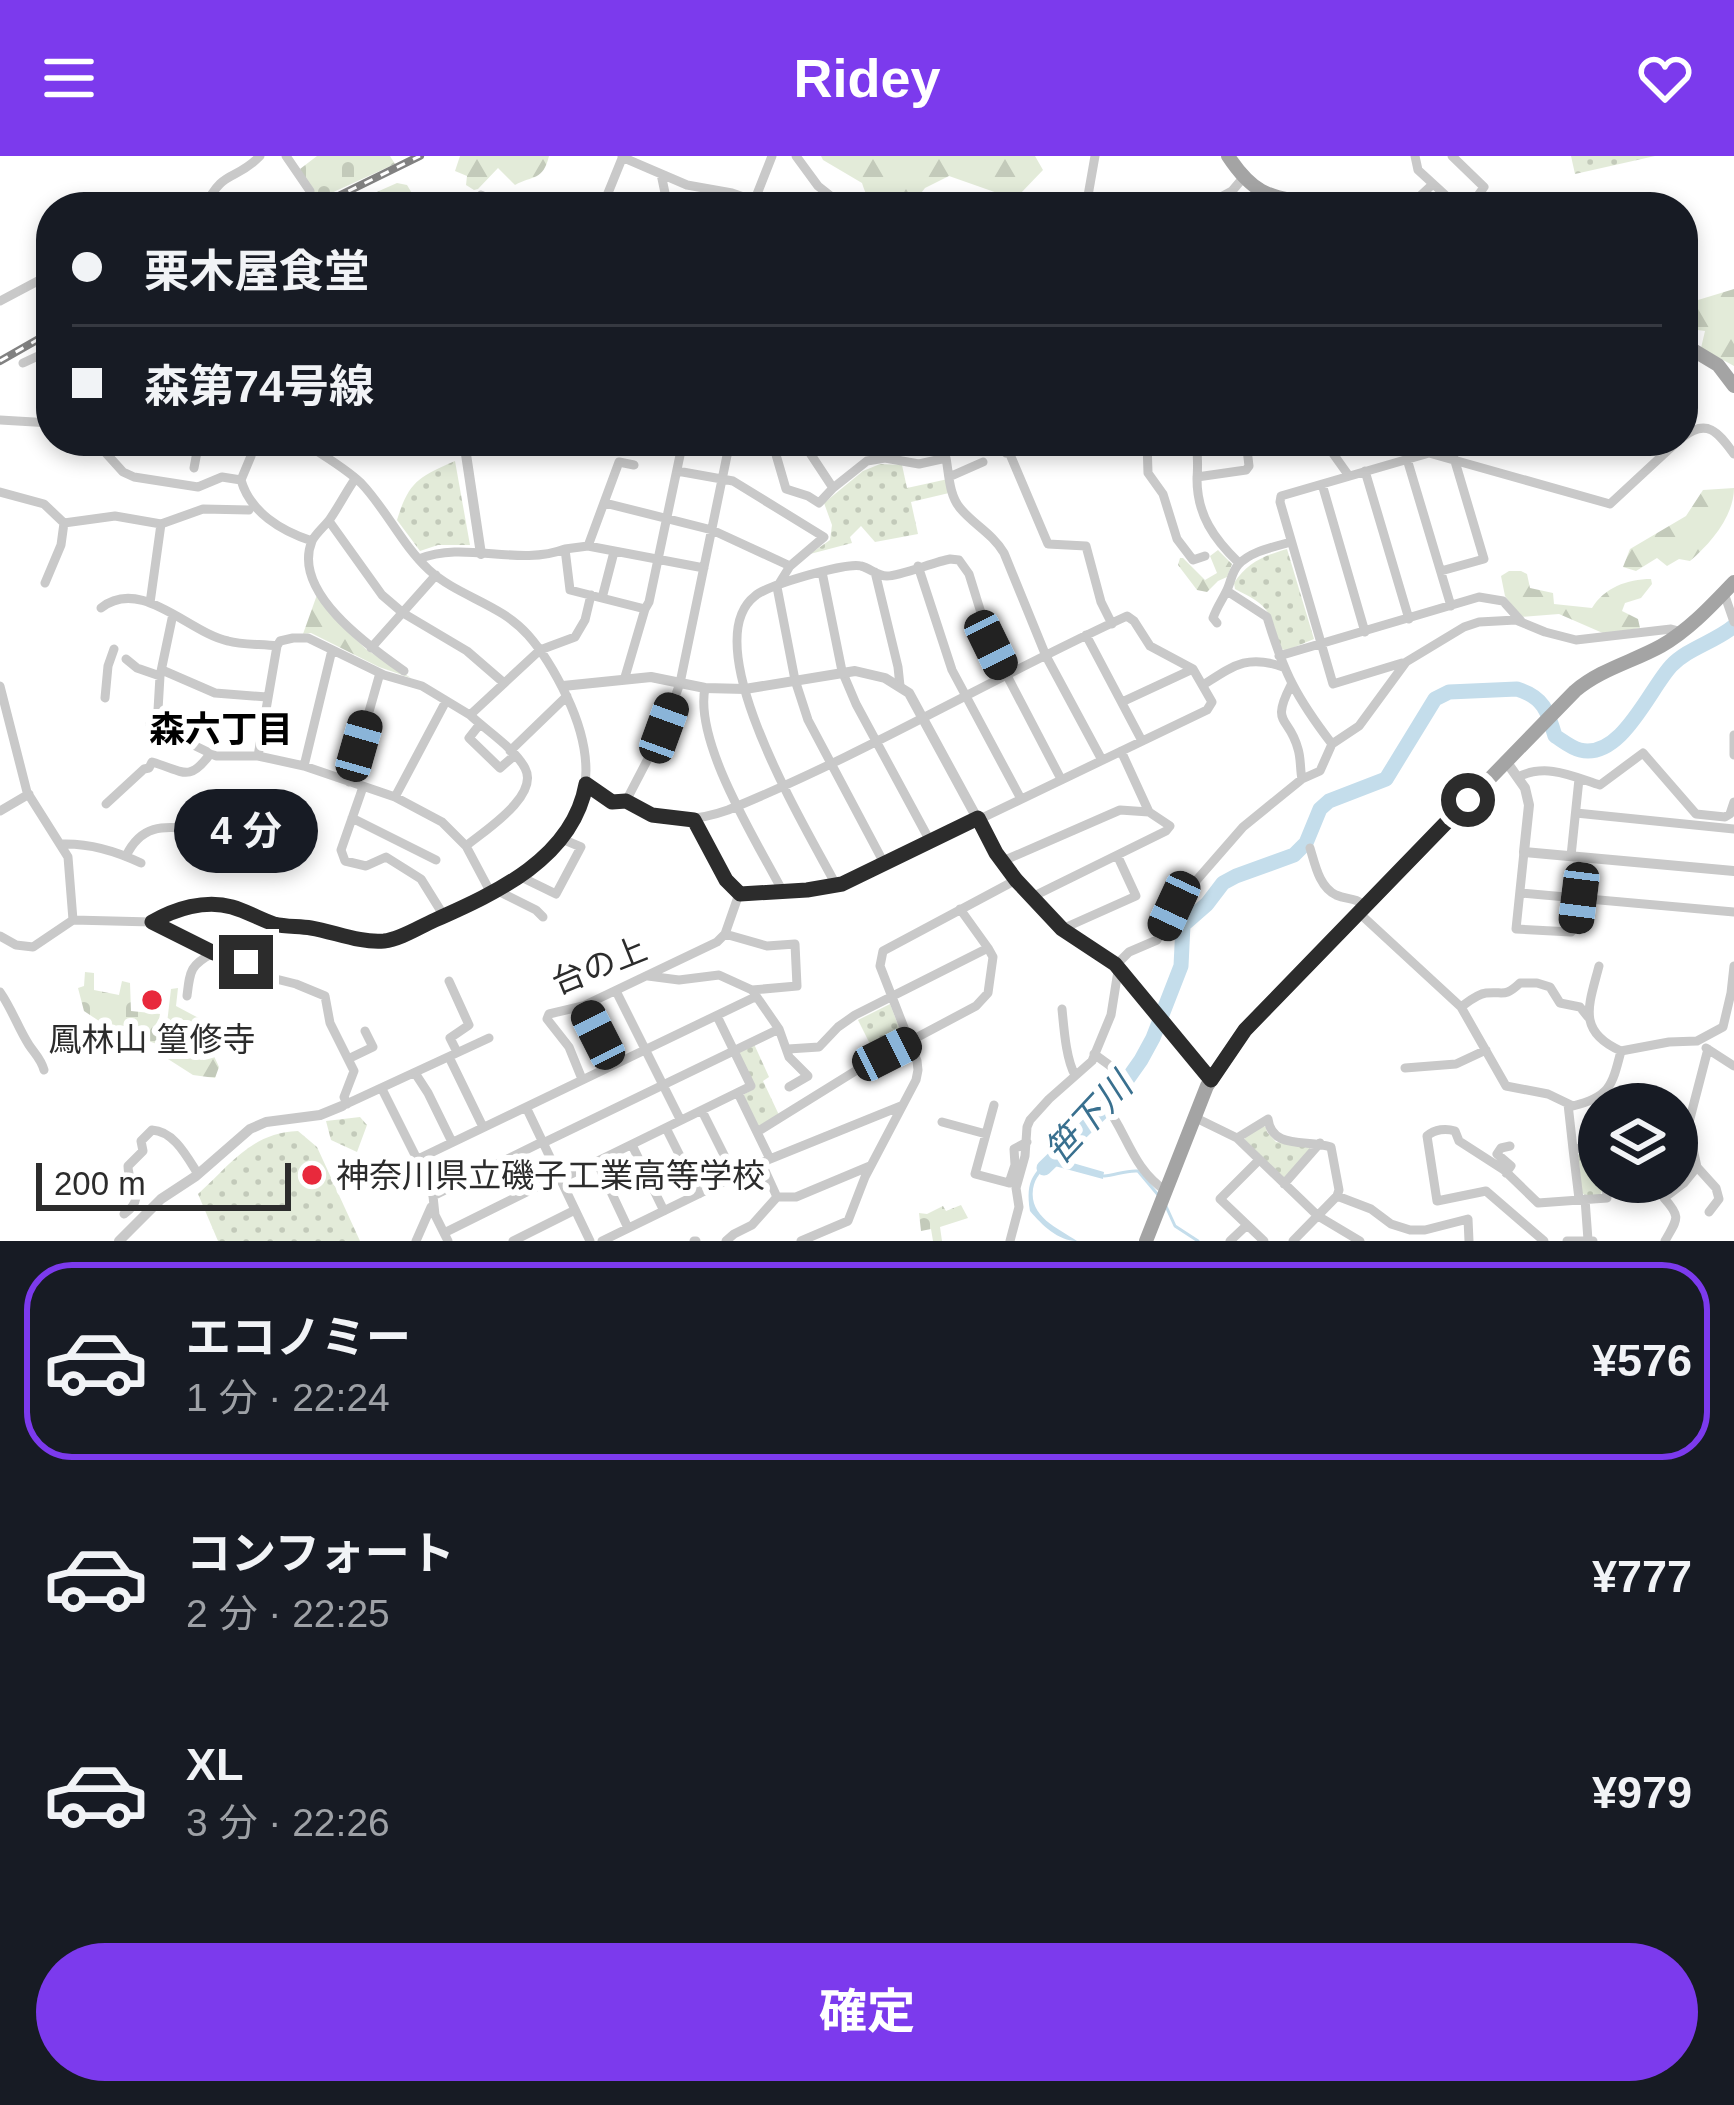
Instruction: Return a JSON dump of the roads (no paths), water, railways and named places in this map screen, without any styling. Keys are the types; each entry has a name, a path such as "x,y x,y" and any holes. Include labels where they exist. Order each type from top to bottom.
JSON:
{"main road":[{"path":"1228,156 1243,178 1262,192"},
{"path":"1698,353 1718,364 1734,386"},
{"path":"1146,1241 1211,1080 1245,1030 1590,678 1682,632 1729,587"}],"street":[{"path":"213,192 220,180 260,156"},
{"path":"286,156 310,191"},
{"path":"758,192 772,156"},
{"path":"796,156 826,192"},
{"path":"1087,192 1095,156"},
{"path":"1415,156 1418,170 1442,192"},
{"path":"1452,156 1484,187 1482,192"},
{"path":"608,192 623,157 711,192"},
{"path":"661,173 665,192"},
{"path":"1230,192 1243,178"},
{"path":"1424,192 1433,184"},
{"path":"0,301 36,282"},
{"path":"23,363 36,357"},
{"path":"0,421 36,422"},
{"path":"1698,430 1717,431 1734,454"},
{"path":"110,456 123,472 141,478 198,487 222,477 241,480"},
{"path":"194,468 196,456"},
{"path":"251,456 241,480 251,505 290,534 312,541"},
{"path":"0,936 33,947 73,920 152,922 192,907 227,905 277,925 383,941 495,893 562,839 577,816 586,784 585,743 565,692 540,650 511,619 458,590 418,559 355,478 323,456"},
{"path":"466,456 481,554"},
{"path":"625,677 650,602 680,456"},
{"path":"626,801 664,728 680,683 727,456"},
{"path":"776,456 786,489 819,503 866,461 885,458 920,464 946,458 952,495 1004,553 1046,656 1102,760"},
{"path":"777,460 779,456"},
{"path":"812,456 833,488"},
{"path":"1009,456 1048,544 1086,546 1101,602 1112,623"},
{"path":"1147,456 1148,473 1163,494 1177,539 1192,560 1205,556"},
{"path":"1199,456 1199,500 1205,521 1219,544 1240,563"},
{"path":"1197,477 1246,470 1248,456"},
{"path":"1335,456 1349,476"},
{"path":"1416,456 1281,496 1333,684 1406,662 1480,622 1521,621 1576,640 1671,629 1682,632"},
{"path":"1446,456 1610,504 1662,456"},
{"path":"1441,572 1484,559 1454,458"},
{"path":"1407,459 1451,606"},
{"path":"588,546 620,462 634,465"},
{"path":"949,477 983,462"},
{"path":"677,471 733,482 824,537 790,566 777,587 808,720 885,865"},
{"path":"1365,471 1409,619"},
{"path":"355,478 312,541 310,568 341,622 404,670"},
{"path":"1322,484 1365,632"},
{"path":"0,492 44,504 64,523"},
{"path":"605,503 712,530 790,566"},
{"path":"64,523 115,516 161,524 203,509 249,510"},
{"path":"329,520 382,595 504,682"},
{"path":"45,583 62,544 64,523"},
{"path":"150,603 161,524"},
{"path":"1217,623 1219,602 1240,563 1262,550 1291,542"},
{"path":"418,559 436,552 521,556 588,546 704,568"},
{"path":"565,549 570,590 645,609"},
{"path":"470,716 540,650 575,637 614,552"},
{"path":"836,885 756,727 736,647 740,620 751,599 854,565 888,576 959,560 991,645 1061,779"},
{"path":"918,566 944,652 1021,799"},
{"path":"822,572 842,671 930,841"},
{"path":"874,572 900,686"},
{"path":"371,648 436,575"},
{"path":"1729,587 1733,621"},
{"path":"1227,591 1268,616 1291,685 1332,743"},
{"path":"1203,685 1237,664 1281,662 1321,644 1479,597 1508,604 1521,621"},
{"path":"101,608 119,598 150,603 226,641 278,646"},
{"path":"173,614 154,725 210,754 258,756 304,766 395,797 442,823 466,847 495,893 543,917"},
{"path":"586,784 612,802 626,801 652,815 694,820 738,806 876,742 1127,616 1150,646 1193,669 1212,702 1121,752 836,885 740,894 726,880 694,820"},
{"path":"1086,635 1142,741"},
{"path":"258,756 280,641 308,638 380,673 416,684 470,716 528,772 522,798 466,847"},
{"path":"105,698 114,649"},
{"path":"304,766 332,650"},
{"path":"126,659 136,668 215,693 267,697"},
{"path":"1011,1241 1027,1127 1092,1061 1111,1016 1117,964 1129,952 1157,940 1174,906 1243,826 1301,779 1320,771 1332,743 1359,727 1406,662"},
{"path":"1122,702 1193,669"},
{"path":"480,724 469,738 500,769 565,692 625,677 745,689 842,671 867,672 900,686 909,693 1016,880 1062,929 1115,964 1211,1080"},
{"path":"349,782 380,673"},
{"path":"1291,685 1280,714 1298,748 1301,779"},
{"path":"0,688 29,794 70,865 73,920"},
{"path":"705,688 704,717 710,739 783,892"},
{"path":"395,797 446,701"},
{"path":"1734,735 1734,755"},
{"path":"1121,752 1149,812"},
{"path":"1517,778 1549,769 1600,785 1643,753 1696,814 1725,817 1734,802"},
{"path":"106,804 152,761 189,773 198,770 210,754"},
{"path":"1506,761 1526,788 1529,805 1516,929 1571,932 1579,898"},
{"path":"1571,856 1579,779"},
{"path":"363,788 341,850 345,860 366,866 386,857 415,873 444,916"},
{"path":"0,811 29,794"},
{"path":"1003,861 1120,810 1149,812 1167,822 1169,830 1032,897"},
{"path":"1576,813 1734,829"},
{"path":"352,818 436,860"},
{"path":"127,856 134,840 150,829 211,830"},
{"path":"519,876 556,894 580,848 562,839"},
{"path":"61,844 75,843 141,863"},
{"path":"1310,848 1328,890 1360,900 1362,909 1460,1006 1506,1086 1582,1104 1606,1094 1622,1052"},
{"path":"1524,852 1734,872"},
{"path":"1062,929 1136,896 1118,857"},
{"path":"801,1241 848,1221 870,1166 916,1080 910,1043 880,966 883,951 1016,880"},
{"path":"1520,892 1734,912"},
{"path":"418,1159 717,1016 753,994 797,986 795,944 767,946 725,934 740,894"},
{"path":"757,1132 982,1000 988,993 993,957 960,909"},
{"path":"152,922 214,953 246,962 264,976 326,996 330,1023 354,1071 344,1105"},
{"name":"台の上","path":"582,1079 569,1047 547,1019 549,1014 584,1006 725,934"},
{"path":"788,1049 819,1047 838,1027 988,948"},
{"path":"187,996 190,972 214,953"},
{"path":"1588,1018 1599,966"},
{"path":"1460,1006 1486,993 1502,995 1520,983 1537,983 1550,987 1559,1003 1580,1006 1599,1040 1622,1052 1697,1042 1723,1027 1733,994 1734,966"},
{"path":"648,976 679,980 719,975 753,994 779,1028 789,1057 808,1076 788,1087"},
{"path":"449,981 469,1025 450,1038 453,1055 483,1127"},
{"path":"616,991 680,1119"},
{"path":"0,992 44,1070"},
{"path":"584,1006 613,1064"},
{"path":"1062,1009 1069,1064 1076,1075"},
{"path":"382,1089 418,1159 446,1237 751,1086 717,1016"},
{"path":"416,1241 433,1199 779,1028"},
{"path":"348,1059 373,1047 365,1031"},
{"path":"119,1241 161,1198 199,1174 254,1127 320,1115 489,1038"},
{"path":"1697,1042 1734,1066"},
{"path":"1698,1088 1708,1049"},
{"path":"1405,1068 1456,1064 1486,1051"},
{"path":"1094,1054 1116,1070 1108,1109 1136,1162 1164,1196"},
{"path":"415,1073 452,1142"},
{"path":"738,1094 757,1132 777,1197"},
{"path":"1568,1104 1578,1174"},
{"path":"994,1105 976,1174 1010,1183 1014,1149 1028,1142"},
{"path":"526,1106 590,1241"},
{"path":"602,1241 766,1161 901,1106"},
{"path":"702,1111 735,1177"},
{"path":"1194,1117 1237,1138 1318,1216 1360,1241"},
{"path":"1237,1138 1268,1119 1277,1138 1331,1147 1340,1190 1293,1241"},
{"path":"942,1122 986,1134"},
{"path":"666,1128 699,1194"},
{"path":"1510,1146 1497,1154 1511,1166 1505,1172 1486,1191 1437,1201 1427,1136 1448,1129 1505,1172 1538,1203 1578,1199"},
{"path":"124,1214 136,1200 128,1166 143,1151 142,1142 152,1130 162,1130 199,1174"},
{"path":"1285,1184 1320,1143"},
{"path":"632,1145 664,1211"},
{"path":"1574,1149 1578,1149"},
{"path":"1258,1160 1220,1199 1264,1241"},
{"path":"597,1162 643,1241"},
{"path":"726,1241 752,1225 777,1197 796,1197 870,1166"},
{"path":"1698,1168 1716,1188 1719,1199 1709,1212"},
{"path":"1486,1191 1544,1241"},
{"path":"1337,1196 1410,1230 1468,1219 1469,1241"},
{"path":"1567,1241 1591,1240 1583,1203"},
{"path":"1665,1241 1677,1219 1668,1203"},
{"path":"513,1241 575,1210"},
{"path":"1230,1241 1247,1226"}],"water":[{"path":"1056,1153 1059,1159 1104,1172 1103,1179 1051,1165 1035,1181 1033,1199 1040,1214 1077,1241 1057,1235 1030,1211 1033,1177"}],"waterway":[{"name":"笹下川","path":"1044,1168 1110,1104 1141,1060 1181,966 1183,925 1223,883 1294,855 1329,801 1386,779 1435,699 1449,692 1517,689 1544,706 1555,736 1577,749 1595,750 1633,721 1671,666 1734,626"},
{"path":"1104,1176 1138,1171 1159,1196"},
{"path":"1165,1204 1175,1226 1198,1241"}],"railway":[{"path":"347,192 420,156"},
{"path":"0,361 36,341"}],"place":[{"name":"鳳林山 篁修寺","path":"152,1000"},
{"name":"神奈川県立磯子工業高等学校","path":"312,1175"}],"district":[{"name":"森六丁目","path":"221,729"}]}
